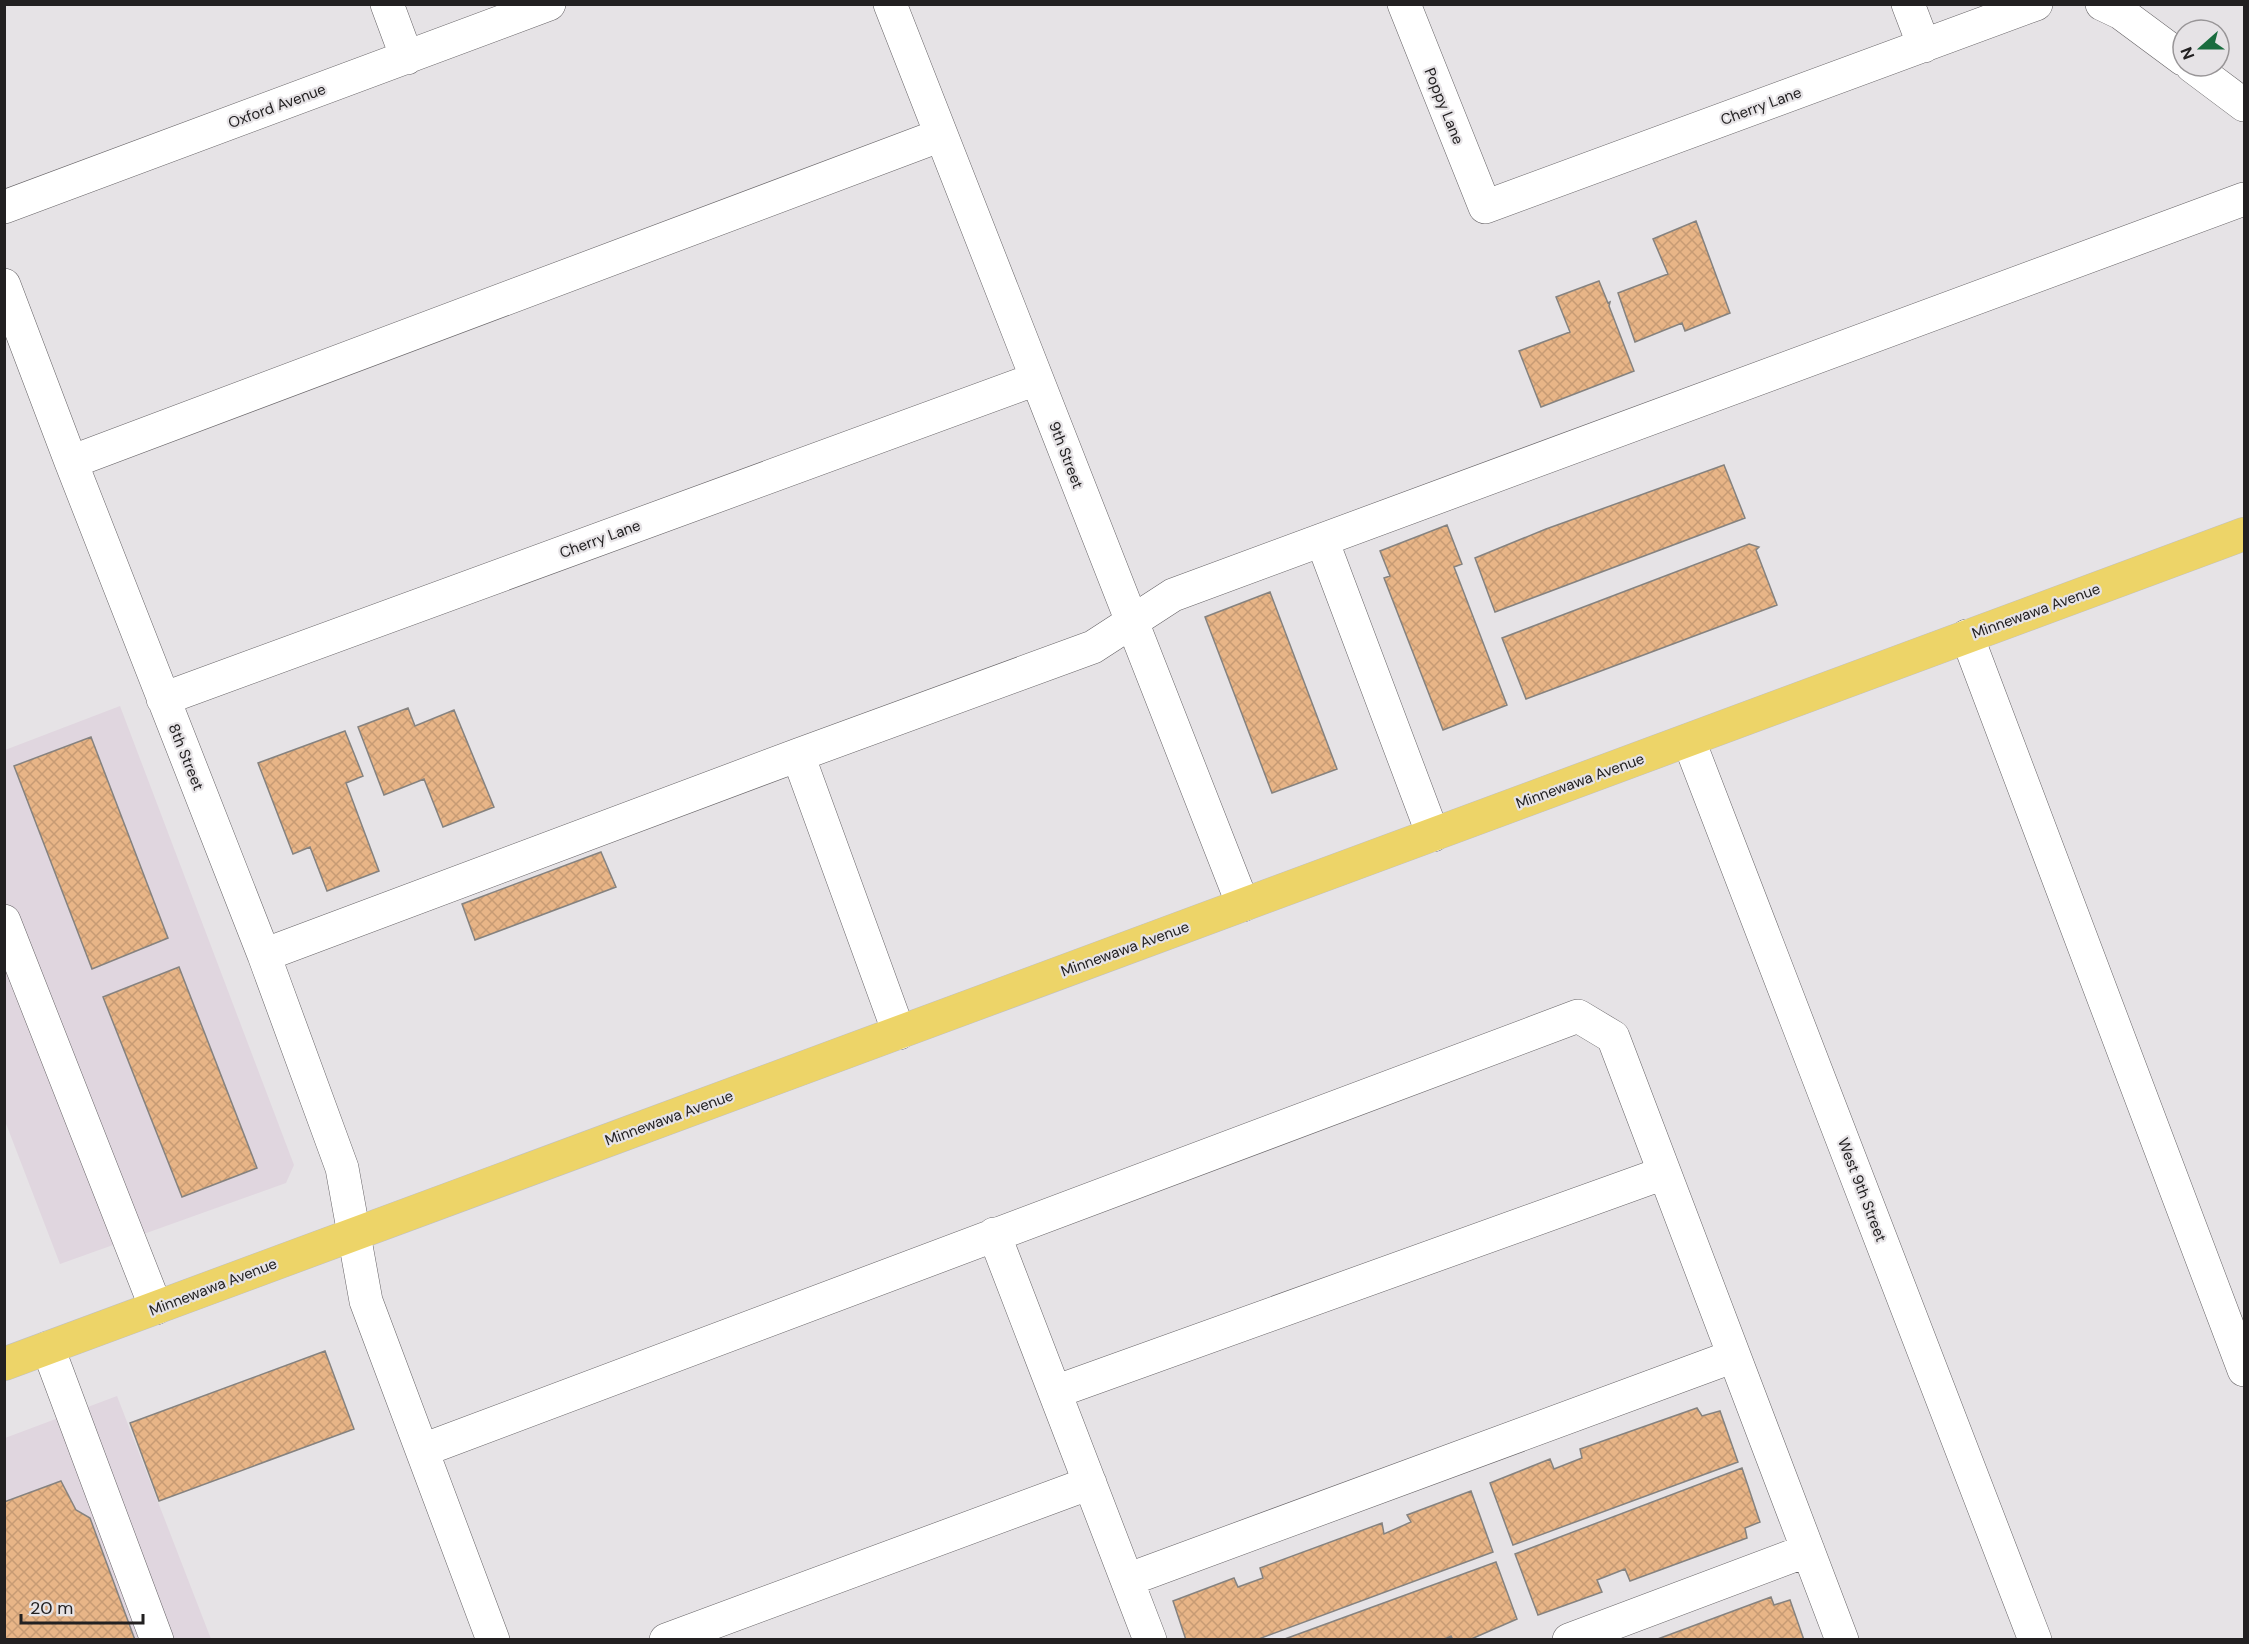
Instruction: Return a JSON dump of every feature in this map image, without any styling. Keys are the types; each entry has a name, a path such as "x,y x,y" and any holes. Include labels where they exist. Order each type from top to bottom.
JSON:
{"main road":[{"name":"Minnewawa Avenue","path":"7,1357 48,1348 1967,636 2244,536"}],"street":[{"path":"387,4 407,58"},
{"name":"Oxford Avenue","path":"4,207 549,4"},
{"name":"9th Street","path":"890,4 1243,906"},
{"name":"Poppy Lane","path":"1404,4 1485,207"},
{"path":"1908,4 1924,46"},
{"name":"Cherry Lane","path":"1485,207 2036,4"},
{"path":"2102,4 2121,13 2171,50"},
{"path":"2208,78 2244,105"},
{"path":"71,462 941,135"},
{"path":"264,955 1093,647 1173,595 2244,199"},
{"name":"8th Street","path":"4,285 264,955 342,1168 366,1301 494,1640"},
{"name":"Cherry Lane","path":"163,699 1036,379"},
{"path":"1322,540 1433,835"},
{"path":"1967,636 2244,1370"},
{"name":"West 9th Street","path":"1689,741 2035,1640"},
{"path":"798,755 899,1033"},
{"path":"4,921 156,1308"},
{"path":"423,1450 1578,1016 1613,1037 1842,1640"},
{"path":"1055,1392 1665,1173"},
{"path":"994,1234 1150,1640"},
{"path":"48,1348 157,1640"},
{"path":"1127,1580 1734,1356"},
{"path":"666,1640 1090,1483"},
{"path":"1569,1640 1808,1550"}],"shaded area":[{"path":"120,706 294,1165 286,1183 60,1264 5,1121 5,750"},
{"path":"117,1396 211,1639 5,1640 5,1438"}],"building":[{"path":"1696,221 1730,313 1685,331 1682,323 1635,342 1618,293 1668,274 1653,239"},
{"path":"1599,281 1608,303 1610,302 1609,306 1634,371 1541,407 1519,351 1570,332 1556,297"},
{"path":"1724,465 1745,518 1495,612 1475,558 1546,529"},
{"path":"1447,525 1462,564 1454,567 1507,705 1443,730 1384,578 1390,576 1380,551"},
{"path":"1749,544 1759,547 1756,550 1777,605 1526,699 1502,638"},
{"path":"1270,592 1337,769 1272,793 1205,617"},
{"path":"408,708 415,726 454,710 494,807 443,827 424,779 384,795 358,727"},
{"path":"345,731 363,776 346,783 379,871 327,891 310,847 293,854 258,763"},
{"path":"91,737 168,938 92,969 14,766"},
{"path":"601,852 616,887 475,940 462,904"},
{"path":"179,967 257,1168 182,1197 103,997"},
{"path":"325,1351 354,1429 159,1501 130,1423"},
{"path":"1697,1408 1702,1416 1720,1411 1738,1462 1513,1545 1490,1483 1550,1459 1554,1469 1582,1458 1580,1449"},
{"path":"1742,1468 1760,1522 1745,1528 1747,1538 1630,1581 1625,1569 1597,1580 1602,1592 1538,1615 1515,1554"},
{"path":"61,1481 76,1510 90,1518 135,1640 4,1640 4,1502"},
{"path":"1471,1491 1493,1552 1256,1640 1186,1640 1173,1601 1234,1578 1238,1587 1263,1578 1260,1568 1382,1523 1384,1534 1411,1522 1407,1515"},
{"path":"1496,1562 1517,1619 1469,1640 1453,1640 1451,1636 1443,1640 1282,1640"},
{"path":"1771,1597 1774,1605 1790,1600 1804,1640 1655,1640"}]}
